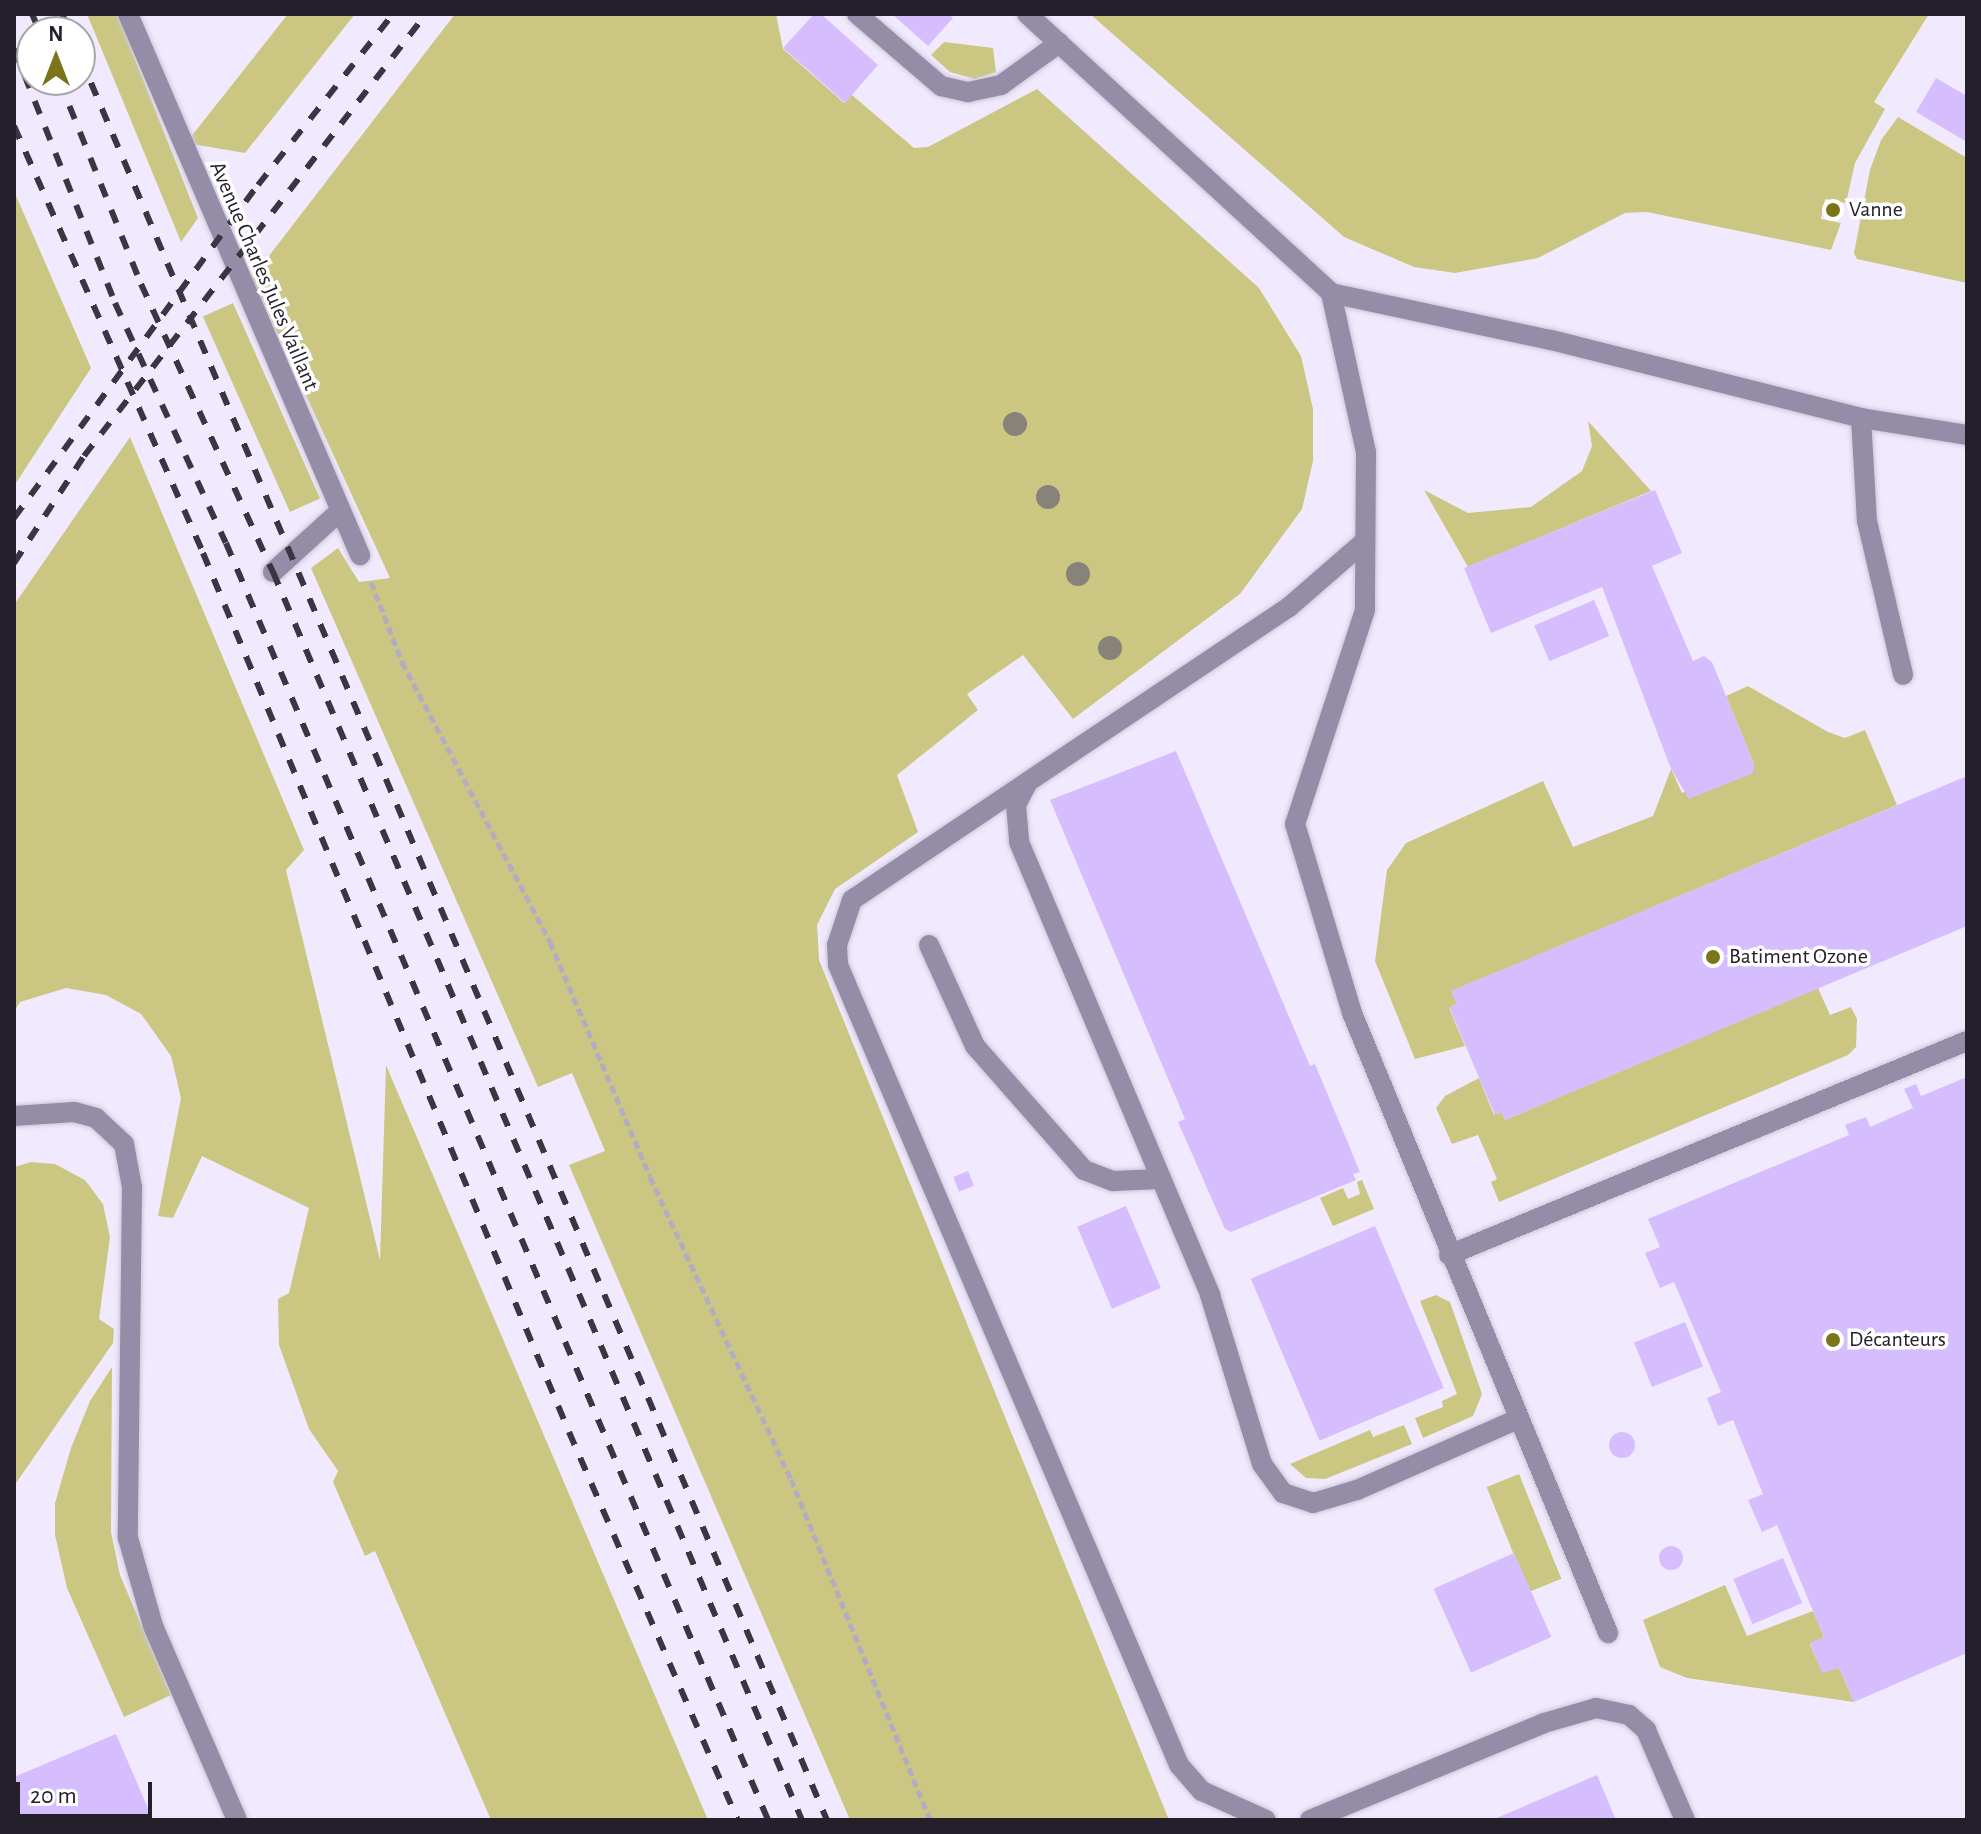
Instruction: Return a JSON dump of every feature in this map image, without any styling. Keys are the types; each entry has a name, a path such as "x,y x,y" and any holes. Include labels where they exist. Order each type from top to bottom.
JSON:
{"street":[{"name":"Avenue Charles Jules Vaillant","path":"128,14 360,555"},
{"path":"857,14 941,86 968,92 1001,85 1059,43"},
{"path":"1027,14 1331,293 1551,340 1861,418 1967,435"},
{"path":"1331,293 1366,452 1365,610 1295,824 1352,1013 1449,1255 1608,1633"},
{"path":"1861,418 1867,521 1903,675"},
{"path":"273,572 340,511"},
{"path":"1266,1820 1202,1791 1179,1765 838,965 837,945 852,900 1289,607 1365,541"},
{"path":"1028,782 1016,805 1019,842 1210,1295 1262,1464 1283,1493 1313,1503 1357,1490 1518,1419"},
{"path":"929,945 975,1046 1084,1170 1113,1181 1161,1179"},
{"path":"1449,1255 1967,1041"},
{"path":"14,1116 74,1112 96,1118 124,1144 132,1187 128,1538 153,1626 237,1820"},
{"path":"1310,1820 1544,1723 1596,1708 1629,1715 1646,1730 1685,1820"}],"path":[{"path":"360,555 402,662 550,942 650,1177 791,1479 930,1820"}],"shaded area":[{"path":"117,14 198,218 181,242 96,36 96,16 88,16"},
{"path":"288,14 355,14 245,153 186,143"},
{"path":"455,14 776,14 783,49 844,103 852,95 914,148 928,147 1037,89 1259,288 1301,356 1313,409 1313,461 1302,509 1240,594 1073,719 1023,655 967,694 978,710 897,775 918,832 835,889 817,925 819,960 1169,1820 850,1820 569,1165 605,1151 572,1073 538,1087 311,568 338,548 359,582 390,578 252,278"},
{"path":"1090,14 1929,14 1874,102 1885,109 1855,163 1846,203 1825,199 1821,219 1841,223 1831,250 1647,212 1625,213 1538,258 1455,273 1414,267 1344,237"},
{"path":"944,42 993,48 996,72 975,79 950,72 931,55"},
{"path":"1898,117 1967,158 1967,283 1857,259 1854,253 1870,170 1881,140"},
{"path":"14,191 91,368 14,486"},
{"path":"233,303 320,498 290,512 203,316"},
{"path":"1588,421 1651,491 1468,567 1424,490 1468,513 1531,507 1582,471 1592,446"},
{"path":"130,437 304,850 286,870 380,1260 386,1065 708,1820 491,1820 375,1551 365,1556 333,1482 338,1471 309,1429 279,1345 278,1299 289,1293 309,1208 202,1156 173,1218 158,1216 181,1098 171,1056 141,1014 106,995 66,988 20,1002 14,1012 14,605"},
{"path":"1748,686 1828,732 1845,738 1865,730 1897,805 1452,991 1457,1004 1449,1008 1465,1046 1415,1059 1375,961 1387,870 1406,843 1543,781 1573,847 1653,816 1671,769 1682,793 1754,764 1726,696"},
{"path":"1818,988 1830,1015 1851,1007 1857,1019 1856,1047 1848,1055 1499,1202 1491,1182 1497,1179 1478,1135 1452,1144 1436,1108 1445,1096 1479,1078 1494,1115 1502,1112 1505,1120"},
{"path":"31,1162 55,1164 85,1180 103,1204 110,1237 99,1319 114,1329 113,1343 14,1486 14,1167"},
{"path":"1362,1180 1374,1209 1333,1226 1320,1198 1343,1188 1348,1199 1360,1194 1357,1182"},
{"path":"1436,1295 1450,1302 1482,1394 1473,1416 1423,1438 1415,1418 1443,1407 1442,1401 1457,1394 1420,1301"},
{"path":"112,1367 111,1532 120,1575 171,1695 124,1717 67,1588 55,1535 55,1503 71,1448 90,1401"},
{"path":"1404,1425 1412,1444 1325,1479 1306,1478 1290,1464 1370,1430 1373,1437"},
{"path":"1519,1474 1561,1579 1529,1592 1487,1487"},
{"path":"1725,1585 1747,1636 1813,1611 1824,1637 1810,1644 1822,1672 1839,1668 1854,1702 1687,1678 1660,1667 1643,1620"}],"building":[{"path":"814,14 821,14 878,65 845,103 783,48"},
{"path":"892,14 948,14 953,18 928,46"},
{"path":"1936,78 1967,96 1967,142 1916,112"},
{"path":"1655,490 1682,553 1652,566 1693,661 1704,656 1712,662 1754,764 1753,773 1689,799 1671,769 1602,587 1491,633 1464,568"},
{"path":"1594,600 1609,636 1549,661 1534,625"},
{"path":"1176,751 1310,1066 1315,1064 1360,1172 1353,1174 1356,1180 1231,1232 1225,1229 1178,1122 1185,1119 1050,800"},
{"name":"Batiment Ozone","path":"1967,776 1967,926 1505,1120 1502,1112 1495,1115 1449,1007 1457,1004 1451,991"},
{"name":"Décanteurs","path":"1967,1077 1967,1653 1854,1702 1839,1668 1822,1673 1810,1643 1824,1637 1777,1525 1762,1532 1748,1500 1763,1494 1733,1420 1718,1426 1707,1398 1721,1392 1674,1282 1660,1288 1645,1253 1660,1247 1648,1219 1849,1135 1845,1125 1866,1117 1870,1127 1913,1108 1904,1089 1916,1084 1921,1096"},
{"path":"968,1171 974,1186 959,1192 953,1177"},
{"path":"1126,1206 1161,1288 1112,1309 1077,1227"},
{"path":"1375,1226 1444,1388 1320,1441 1251,1279"},
{"path":"1685,1322 1703,1367 1652,1387 1634,1343"},
{"path":"1622,1432 1631,1436 1635,1445 1631,1454 1622,1458 1613,1454 1609,1445 1613,1436"},
{"path":"1666,1546 1676,1546 1683,1553 1683,1563 1676,1570 1666,1570 1659,1563 1659,1553"},
{"path":"1514,1553 1551,1637 1471,1673 1434,1589"},
{"path":"1783,1558 1802,1603 1752,1624 1733,1579"},
{"path":"116,1734 153,1820 14,1820 14,1777"},
{"path":"1597,1775 1616,1820 1492,1820"}],"railway":[{"path":"14,518 258,185 393,14"},
{"path":"14,563 84,456 426,14"},
{"path":"14,49 115,303 226,543 768,1820"},
{"path":"96,95 827,1820"},
{"path":"65,96 141,284 273,572 802,1820"},
{"path":"14,126 203,553 569,1432 738,1820"}],"place":[{"name":"Vanne","path":"1833,210"},
{"name":"Batiment Ozone","path":"1713,957"},
{"name":"Décanteurs","path":"1833,1340"}]}
